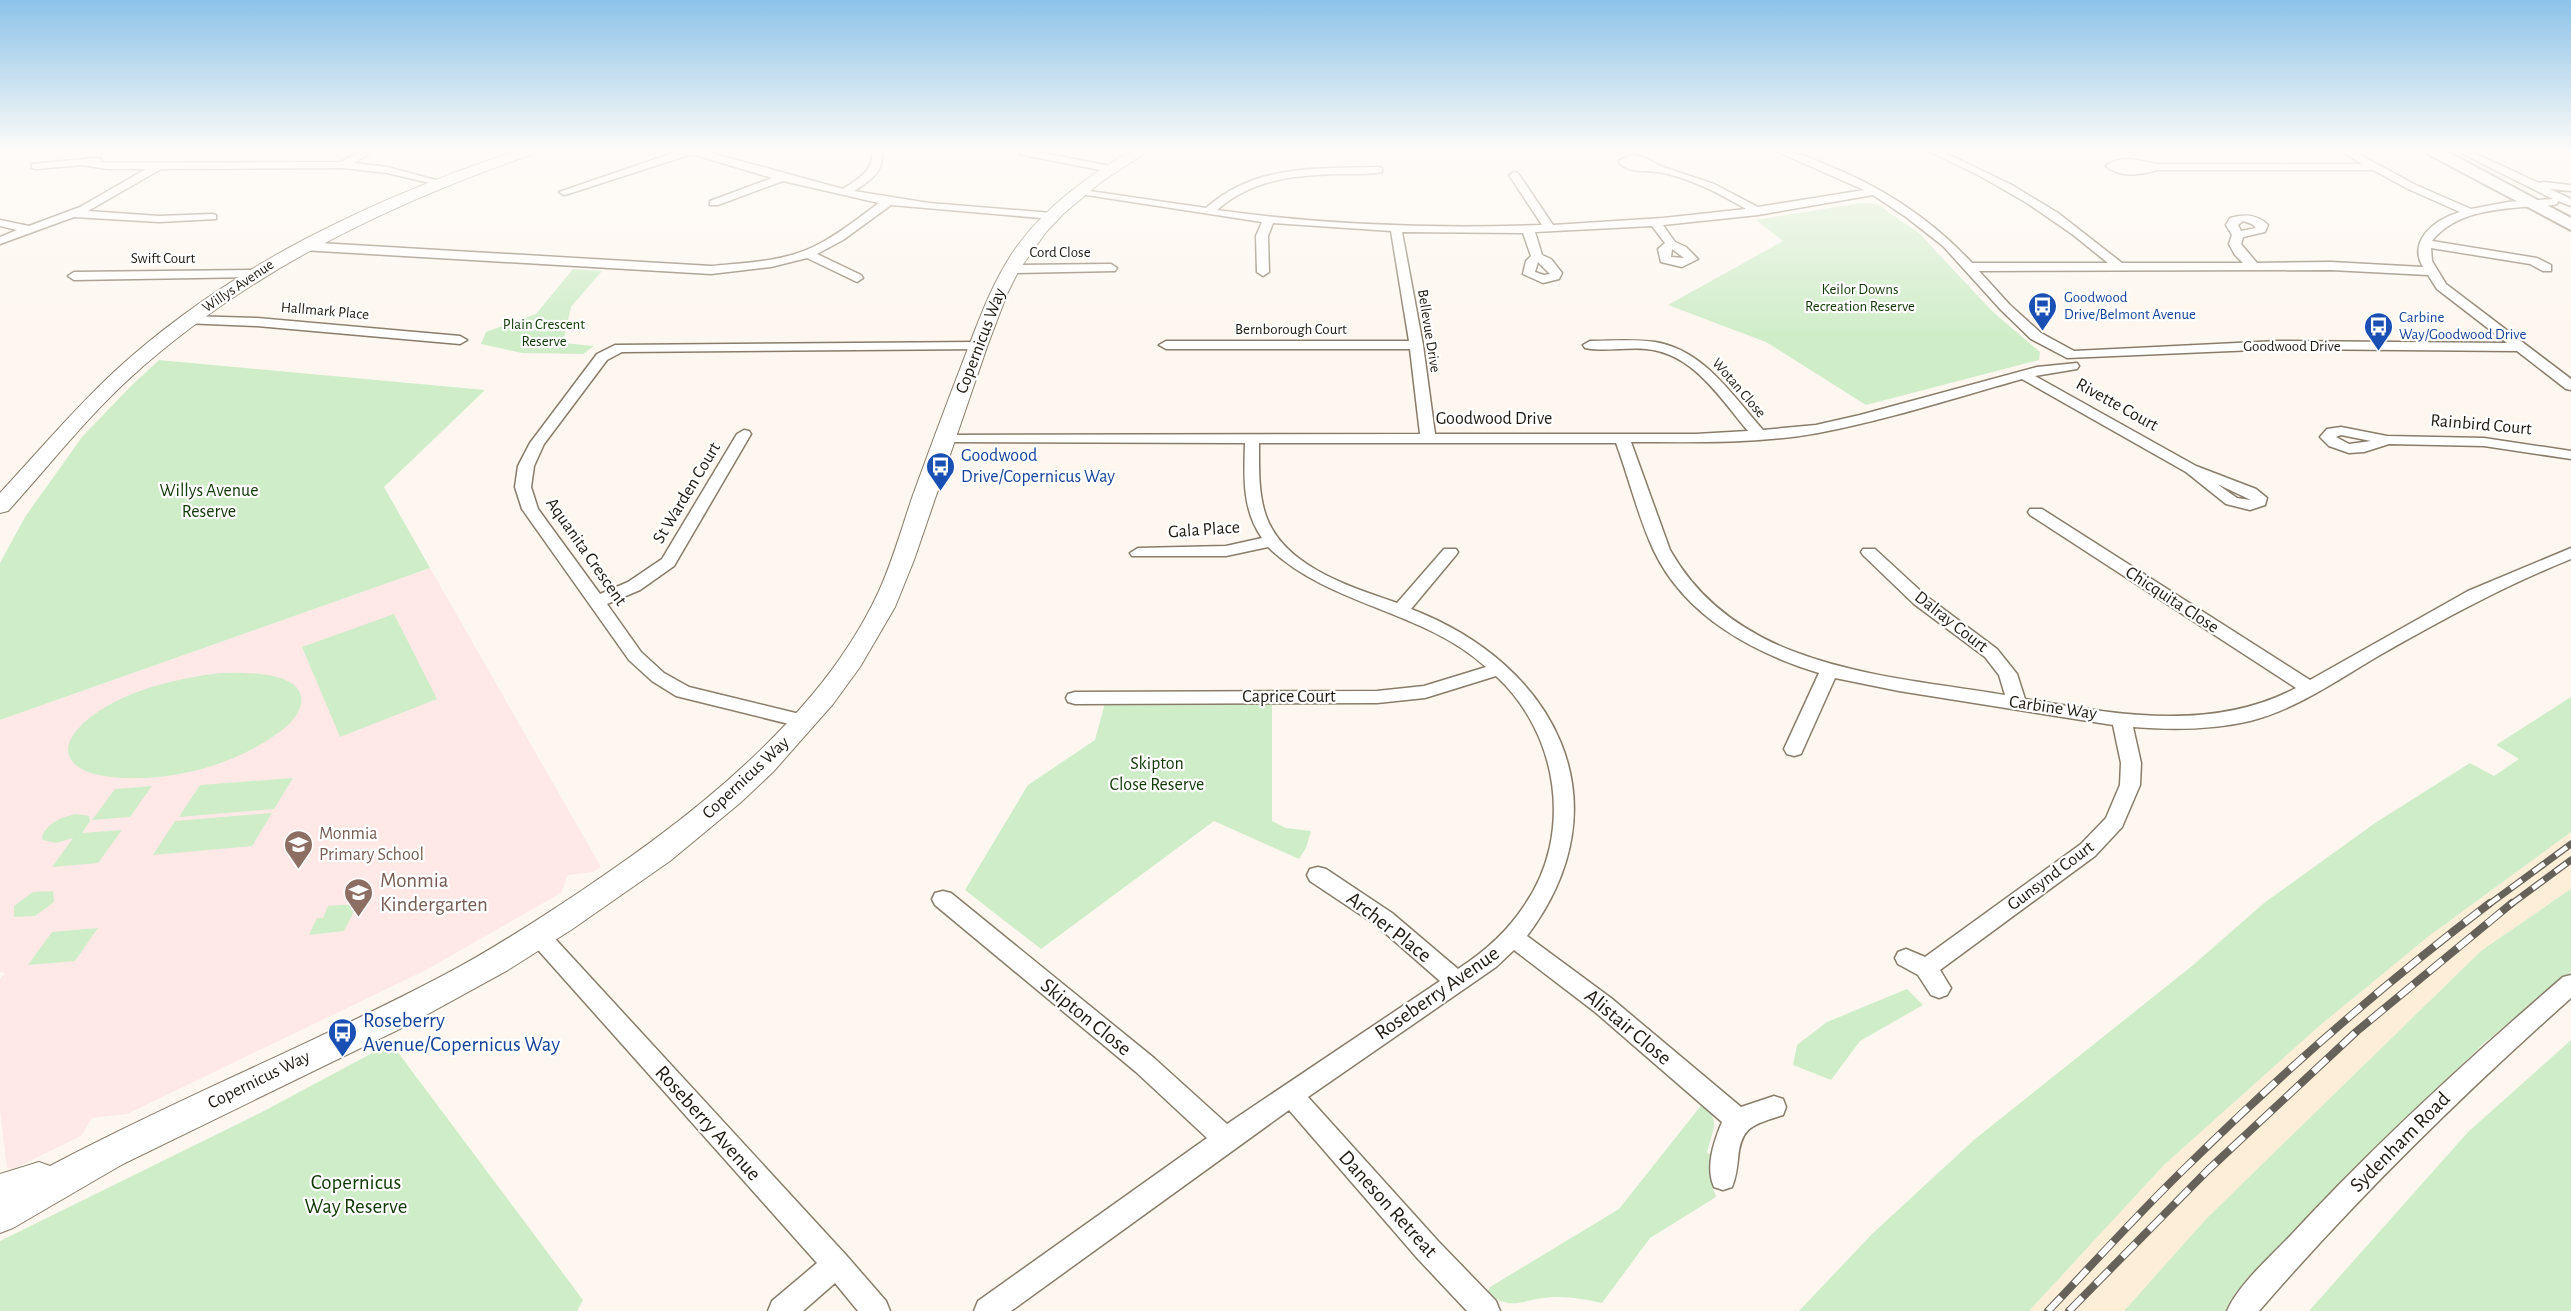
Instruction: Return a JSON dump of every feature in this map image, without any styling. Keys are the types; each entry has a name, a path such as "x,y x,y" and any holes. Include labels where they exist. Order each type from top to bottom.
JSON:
{"main road":[{"path":"2547,212 2571,225"}],"street":[{"path":"0,241 76,212"},
{"name":"Willys Avenue","path":"4,515 15,502 28,477 66,431 104,392 188,320 253,274 366,212"},
{"path":"302,246 711,270 775,263 808,254 832,242 873,212"},
{"path":"1003,212 1052,216"},
{"name":"Copernicus Way","path":"0,1215 93,1161 454,985 538,936 674,844 755,775 805,722 854,659 878,618 900,565 978,346 1010,269 1022,249 1056,212"},
{"path":"1210,212 1396,228 1550,230 1656,223 1756,212"},
{"path":"1538,212 1550,230"},
{"path":"1905,212 1927,227 2057,358 2076,360"},
{"path":"2052,212 2120,267"},
{"path":"2465,212 2434,228 2425,243 2424,254 2428,271 2441,286 2571,386"},
{"path":"72,214 159,219 212,217"},
{"path":"1263,272 1262,236 1269,219"},
{"path":"0,223 32,230"},
{"path":"1656,223 1671,244"},
{"name":"Bellevue Drive","path":"1396,228 1416,345 1428,439"},
{"path":"1528,230 1537,257"},
{"path":"2238,235 2235,244 2239,252 2253,266"},
{"path":"2425,243 2481,254"},
{"path":"808,254 857,278"},
{"path":"1968,267 2351,266 2428,271"},
{"name":"Cord Close","path":"1010,269 1111,268"},
{"name":"Swift Court","path":"74,276 253,274"},
{"name":"Hallmark Place","path":"188,320 248,321 460,340"},
{"path":"2036,336 2076,360"},
{"name":"Wotan Close","path":"1590,345 1639,344 1680,353 1701,369 1759,435"},
{"name":"Bernborough Court","path":"1163,345 1416,345"},
{"name":"Aquanita Crescent","path":"805,722 683,692 658,677 635,656 530,509 523,487 526,466 537,443 607,353 632,347 978,346"},
{"name":"Goodwood Drive","path":"944,439 1428,439 1759,435 1837,425 2076,360 2123,358 2138,352 2269,346 2518,347"},
{"name":"Goodwood Drive","path":"2031,373 2057,358"},
{"name":"Rivette Court","path":"2031,373 2191,469"},
{"name":"St Warden Court","path":"596,602 634,586 668,562 744,434"},
{"name":"Roseberry Avenue","path":"1000,1308 1226,1139 1488,961 1514,938 1535,910 1550,879 1562,835 1565,790 1558,759 1547,728 1516,686 1461,640 1436,625 1331,585 1289,557 1272,541 1260,522 1254,505 1251,487 1252,438"},
{"name":"Carbine Way","path":"1622,438 1662,550 1682,584 1714,614 1752,640 1809,665 1878,683 2121,718 2167,723 2231,719 2270,708 2462,602 2571,553"},
{"name":"Rainbird Court","path":"2387,440 2439,439 2484,442 2571,455"},
{"name":"Chicquita Close","path":"2033,511 2308,687"},
{"name":"Gala Place","path":"1138,553 1226,551 1272,541"},
{"path":"1400,611 1451,551"},
{"name":"Dalray Court","path":"1867,552 1920,600 1991,653 2008,674 2017,703"},
{"name":"Caprice Court","path":"1075,698 1404,695 1441,687 1498,669"},
{"path":"1794,749 1829,671"},
{"name":"Gunsynd Court","path":"1939,988 1916,963 2088,850 2115,822 2130,785 2131,763 2121,718"},
{"name":"Archer Place","path":"1318,875 1384,919 1457,982"},
{"name":"Skipton Close","path":"943,899 1145,1065 1226,1139"},
{"name":"Roseberry Avenue","path":"538,936 876,1311"},
{"name":"Alistair Close","path":"1514,938 1603,1005 1738,1120"},
{"name":"Sydenham Road","path":"2241,1311 2355,1185 2445,1097 2571,984"},
{"name":"Daneson Retreat","path":"1291,1095 1428,1250 1486,1311"},
{"path":"1723,1178 1726,1143 1738,1120 1774,1107"},
{"name":"Copernicus Way","path":"0,1191 93,1161"},
{"path":"782,1311 836,1264"}],"shaded area":[{"name":"Monmia Primary School","path":"430,568 601,867 593,872 568,875 561,893 426,970 127,1114 92,1118 81,1136 13,1169 7,1168 0,1112 0,979 5,973 0,972 0,720"},
{"path":"2571,832 2571,889 2482,950 2206,1219 2124,1311 2029,1311 2164,1165 2318,1027 2429,936"}],"green space":[{"name":"Keilor Downs Recreation Reserve","path":"1804,212 1889,212 1919,233 1992,311 2040,352 2039,360 1866,405 1766,342 1668,305 1783,241 1756,220"},
{"name":"Plain Crescent Reserve","path":"573,269 602,271 571,307 563,343 594,346 583,354 522,353 481,344 486,332 536,314"},
{"name":"Willys Avenue Reserve","path":"159,360 485,390 384,487 430,568 0,720 0,563 25,517 82,437"},
{"path":"394,614 437,699 340,737 302,647"},
{"path":"222,673 257,674 284,679 294,685 300,693 301,704 297,714 279,732 238,756 218,764 175,775 132,778 99,775 76,765 69,755 68,748 77,730 107,706 164,683"},
{"path":"2571,697 2571,832 2429,936 2318,1027 2164,1165 2029,1311 1799,1311 1872,1234 1975,1139 2192,966 2264,903 2375,823 2470,763 2494,776 2519,759 2496,745"},
{"name":"Skipton Close Reserve","path":"1272,702 1272,821 1286,828 1311,831 1306,848 1299,859 1214,821 1041,949 965,890 1028,785 1095,740 1105,703"},
{"path":"293,778 274,809 179,817 200,785"},
{"path":"152,786 130,817 92,820 115,789"},
{"path":"272,813 252,846 153,855 175,821"},
{"path":"76,814 89,816 90,821 82,833 122,830 98,863 52,867 73,838 56,843 43,840 42,836 56,821"},
{"path":"2571,889 2571,972 2483,1044 2324,1201 2228,1311 2124,1311 2206,1219 2482,950"},
{"path":"53,891 54,902 35,916 14,917 14,906 33,892"},
{"path":"358,904 344,931 309,935 317,918 323,918 328,906"},
{"path":"98,928 75,961 28,965 52,932"},
{"path":"1907,989 1923,1005 1860,1041 1831,1080 1793,1065 1797,1045 1827,1022"},
{"path":"2571,1040 2571,1311 2309,1311 2468,1132"},
{"name":"Copernicus Way Reserve","path":"391,1043 583,1300 577,1311 0,1311 0,1241 262,1112"},
{"path":"1703,1103 1714,1122 1707,1153 1712,1154 1710,1178 1716,1197 1650,1238 1602,1303 1559,1297 1509,1303 1487,1292 1490,1287 1619,1209"}],"railway":[{"path":"2488,905 2571,844"},
{"path":"2510,905 2571,860"},
{"path":"2048,1311 2163,1190 2254,1102 2370,999 2490,903"},
{"path":"2069,1311 2208,1170 2357,1031 2512,903"}],"place":[{"name":"Goodwood Drive/Belmont Avenue","path":"2043,332"},
{"name":"Carbine Way/Goodwood Drive","path":"2378,352"},
{"name":"Goodwood Drive/Copernicus Way","path":"940,492"},
{"name":"Monmia Primary School","path":"298,870"},
{"name":"Monmia Kindergarten","path":"359,918"},
{"name":"Roseberry Avenue/Copernicus Way","path":"342,1058"}]}
